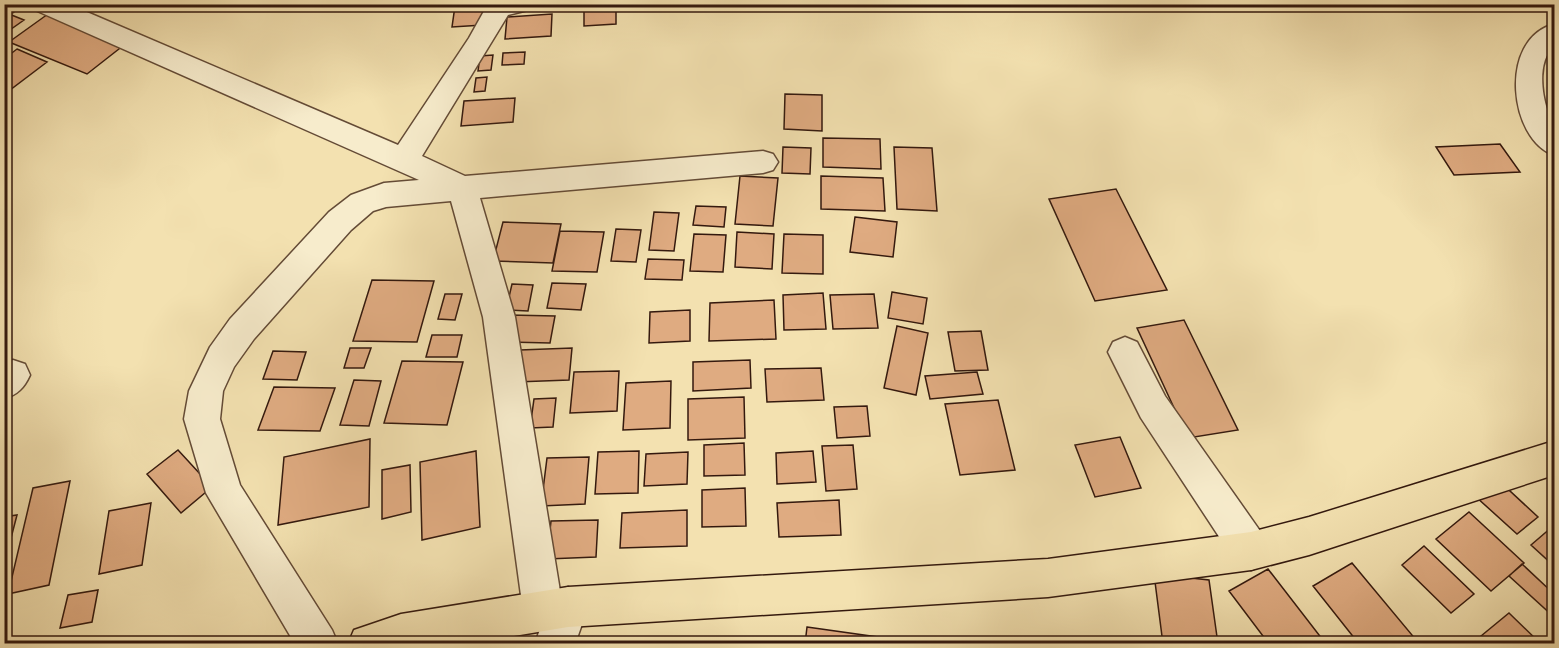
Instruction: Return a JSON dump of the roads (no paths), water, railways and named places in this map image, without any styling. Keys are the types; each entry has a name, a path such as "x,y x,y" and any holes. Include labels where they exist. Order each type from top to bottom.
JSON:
{"highway":[{"path":"368,644 401,634 908,588 1048,578 1251,551 1309,536 1554,458"}],"street":[{"path":"44,4 404,160 462,188 499,317 514,430 556,620"},
{"path":"404,160 506,6"},
{"path":"1554,33 1537,47 1529,72 1530,102 1554,144"},
{"path":"318,644 224,493 202,420 206,391 222,357 242,329 340,221 362,203 384,195 763,162"},
{"path":"1125,352 1153,408 1251,551"}]}
